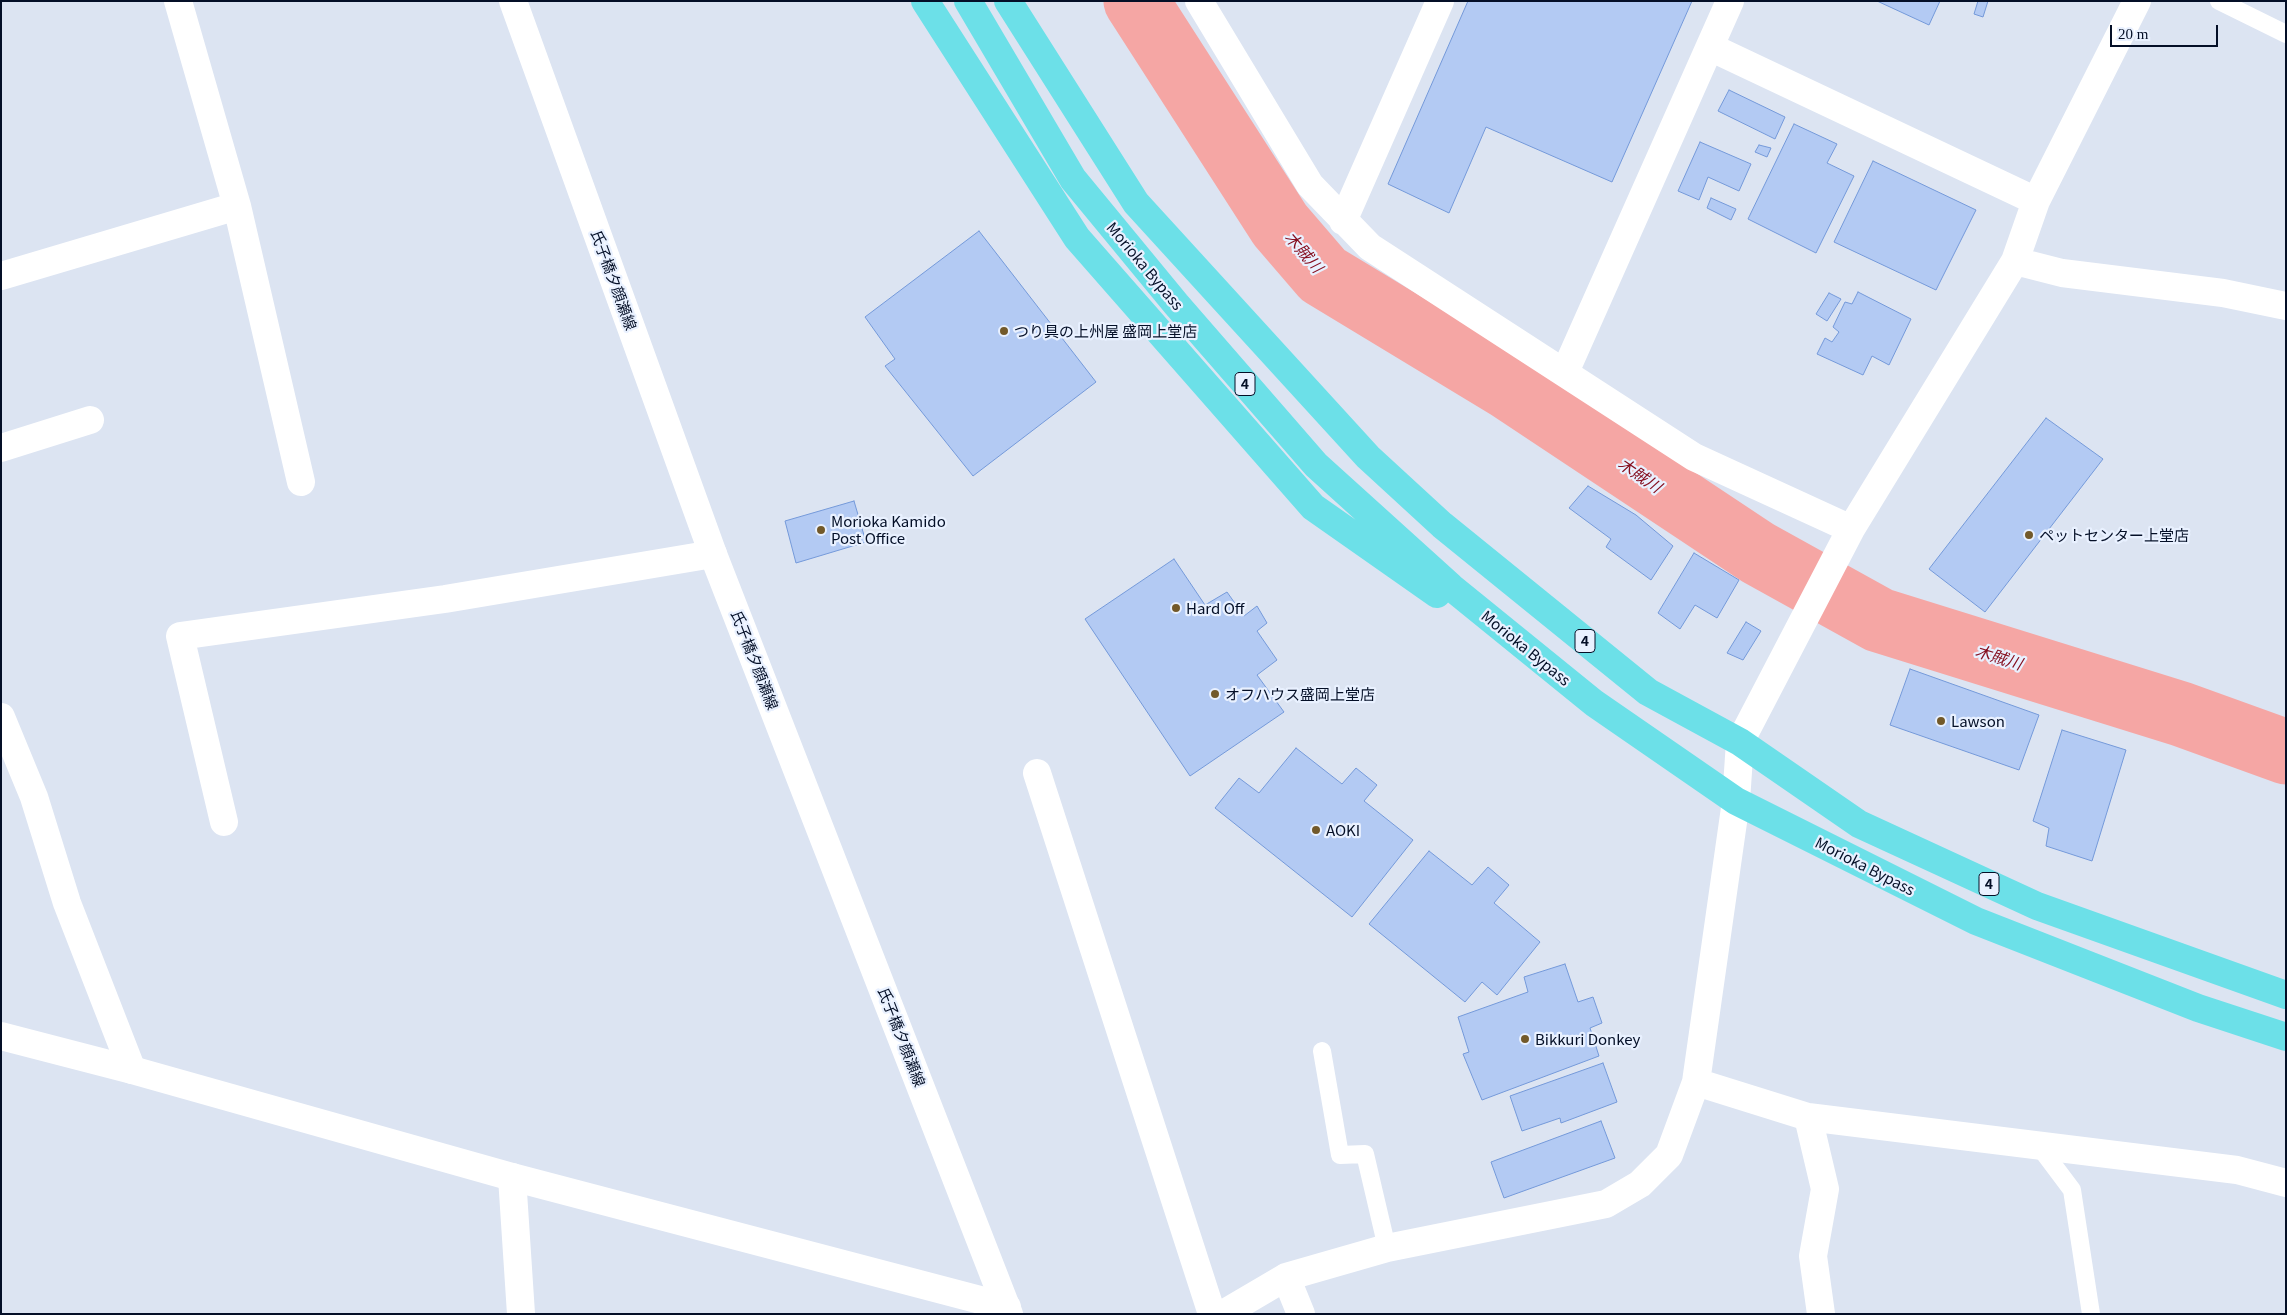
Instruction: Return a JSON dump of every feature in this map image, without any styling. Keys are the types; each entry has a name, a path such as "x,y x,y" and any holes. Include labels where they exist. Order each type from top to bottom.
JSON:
{"highway":[{"path":"925,1 1077,238 1313,507 1594,704"},
{"name":"Morioka Bypass","path":"968,1 1073,179 1176,304 1316,465 1451,587 1594,704 1736,801 1976,921 2198,1008 2286,1037"},
{"name":"4","path":"1008,1 1136,203 1368,457 1442,525 1648,692 1740,742 1859,824 2038,906 2286,995"}],"street":[{"path":"178,1 237,206 301,482"},
{"name":"氏子橋夕顔瀬線","path":"513,1 713,554 1008,1310"},
{"path":"1199,1 1310,185 1370,247 1694,457 1850,529"},
{"path":"1343,221 1440,1"},
{"path":"1565,372 1730,1"},
{"path":"1223,1314 1286,1277 1387,1248 1606,1204 1640,1184 1669,1155 1696,1082 1736,801 1740,742 1850,529 2015,261 2036,201 2137,1"},
{"path":"1710,47 2036,201"},
{"path":"1,276 237,206"},
{"path":"2015,261 2062,273 2222,293 2286,306"},
{"path":"1,448 90,420"},
{"path":"224,822 180,636 445,599 713,554"},
{"path":"1,718 34,797 67,902 132,1070"},
{"path":"1037,773 1212,1314"},
{"path":"1,1036 132,1070 512,1177 1008,1310"},
{"path":"1696,1082 1808,1117 2237,1170 2286,1183"},
{"path":"1808,1117 1825,1190 1813,1256 1821,1314"},
{"path":"512,1177 521,1314"},
{"path":"1286,1277 1302,1314"}],"lane":[{"path":"2219,1 2286,34"},
{"path":"1322,1051 1340,1155 1365,1154 1387,1248"},
{"path":"2039,1146 2072,1190 2091,1314"}],"building":[{"path":"1468,1 1692,1 1612,182 1486,127 1449,213 1388,184"},
{"path":"1877,1 1940,1 1929,25"},
{"path":"1978,1 1988,1 1983,17 1974,14"},
{"path":"1729,90 1785,117 1775,139 1718,111"},
{"path":"1794,124 1837,144 1827,163 1854,176 1816,253 1748,219"},
{"path":"1700,142 1751,164 1739,191 1708,177 1699,200 1678,191"},
{"path":"1759,145 1771,148 1767,157 1755,152"},
{"path":"1873,161 1976,210 1936,290 1834,242"},
{"path":"1711,198 1736,209 1731,220 1707,208"},
{"path":"979,231 1096,382 973,476 885,366 895,359 865,317"},
{"path":"1858,292 1911,319 1889,365 1872,356 1863,375 1817,354 1825,338 1832,342 1839,332 1833,327 1845,302 1852,304"},
{"path":"1829,293 1841,299 1827,321 1816,314"},
{"path":"2046,418 2103,459 1985,612 1929,569"},
{"path":"1588,486 1636,515 1673,546 1651,580 1606,547 1611,539 1569,508"},
{"path":"854,501 866,542 796,563 785,521"},
{"path":"1694,553 1739,580 1717,618 1695,605 1680,629 1658,613"},
{"path":"1174,559 1205,605 1227,592 1244,616 1257,606 1267,623 1257,631 1277,660 1257,675 1284,712 1190,776 1085,619"},
{"path":"1746,622 1761,631 1743,660 1727,653"},
{"path":"1910,669 2039,715 2019,770 1890,725"},
{"path":"2062,730 2126,750 2092,861 2046,846 2049,828 2033,821"},
{"path":"1296,748 1342,784 1356,768 1377,785 1364,801 1413,840 1352,917 1215,808 1239,778 1259,793"},
{"path":"1429,851 1472,885 1488,867 1509,885 1494,903 1540,942 1497,995 1482,982 1465,1002 1369,924"},
{"path":"1565,964 1578,1002 1593,997 1602,1023 1590,1028 1599,1056 1482,1100 1463,1054 1469,1052 1458,1017 1528,992 1524,977"},
{"path":"1603,1063 1617,1102 1561,1123 1560,1118 1522,1131 1510,1096"},
{"path":"1601,1121 1615,1158 1504,1198 1491,1162"}],"waterway":[{"name":"木賊川","path":"1136,1 1280,225 1323,275 1508,387 1758,553 1879,620 2181,714 2286,752"}],"place":[{"name":"つり具の上州屋 盛岡上堂店","path":"1004,331"},
{"name":"Morioka Kamido Post Office","path":"821,530"},
{"name":"ペットセンター上堂店","path":"2029,535"},
{"name":"Hard Off","path":"1176,608"},
{"name":"オフハウス盛岡上堂店","path":"1215,694"},
{"name":"Lawson","path":"1941,721"},
{"name":"AOKI","path":"1316,830"},
{"name":"Bikkuri Donkey","path":"1525,1039"}]}
